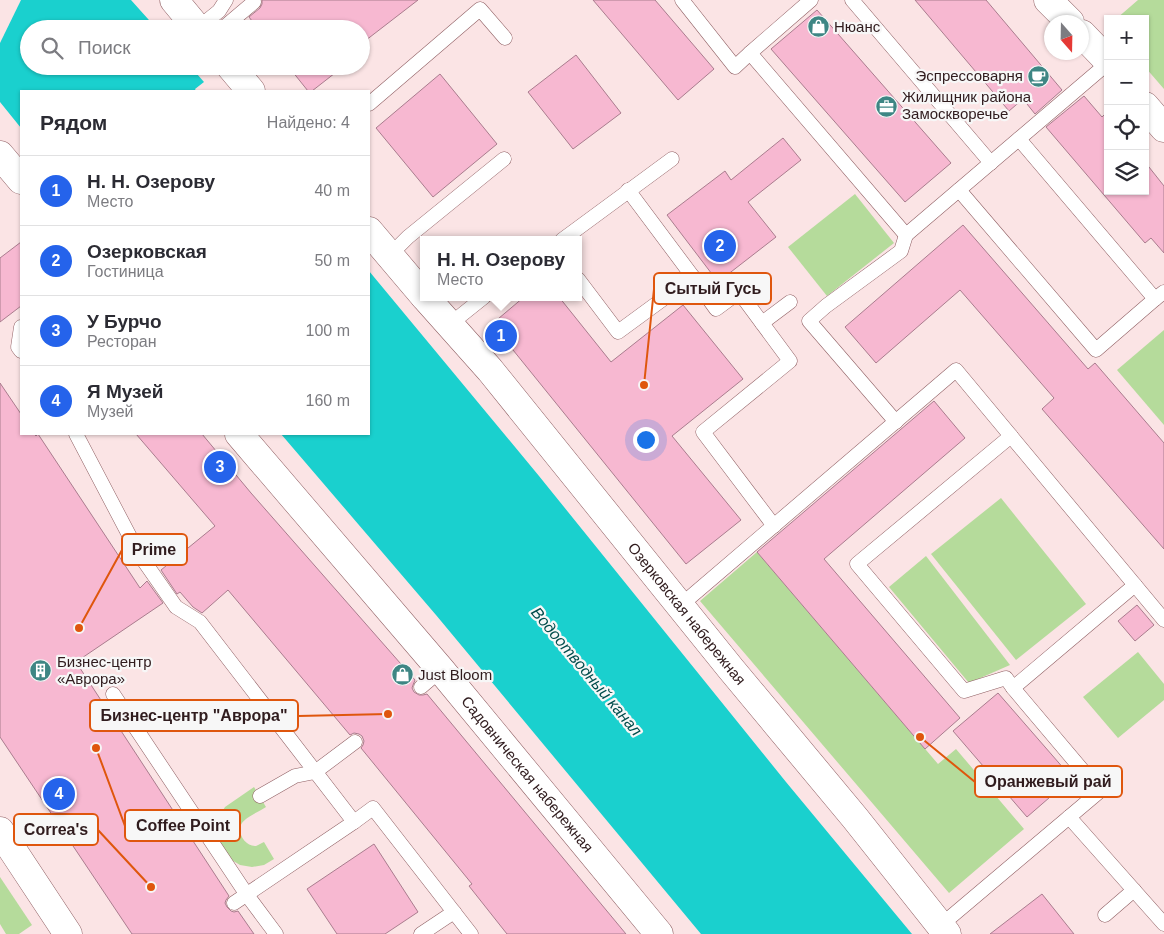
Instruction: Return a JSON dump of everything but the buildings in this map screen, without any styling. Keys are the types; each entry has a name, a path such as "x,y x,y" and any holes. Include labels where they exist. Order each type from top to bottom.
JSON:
{"street":[{"path":"174,0 191,20"},
{"path":"1048,0 1063,15"},
{"path":"1089,42 1106,60"},
{"path":"238,75 250,90"},
{"path":"1149,111 1164,128"},
{"path":"0,155 20,179"},
{"name":"Озерковская набережная","path":"370,232 420,291"},
{"name":"Озерковская набережная","path":"428,301 490,370 681,605 730,669 855,818 943,930"},
{"name":"Садовническая набережная","path":"240,435 431,679 659,934"},
{"path":"0,831 65,933"}],"lane":[{"path":"208,20 219,11 226,0"},
{"path":"682,0 735,67 811,0"},
{"path":"852,0 991,163"},
{"path":"233,20 254,2"},
{"path":"370,103 480,9 505,38"},
{"path":"750,53 906,235"},
{"path":"896,422 809,321 826,306 901,251 906,235 1104,65"},
{"path":"960,190 1096,350 1160,296 1019,139"},
{"path":"567,236 672,158"},
{"path":"389,256 408,237 504,159"},
{"path":"628,190 716,309 739,292 790,361 703,432 774,526"},
{"path":"582,284 618,332 693,277"},
{"path":"449,325 479,301"},
{"path":"762,322 790,302"},
{"path":"20,334 18,347 20,350"},
{"path":"681,605 956,370 1164,620"},
{"path":"77,435 139,554 176,607 200,622 354,822"},
{"path":"943,930 1100,791 1006,678 964,691 858,564 1011,436"},
{"path":"1013,688 1135,585"},
{"path":"113,694 247,895 276,934"},
{"path":"260,796 295,776 315,772 355,742"},
{"path":"234,904 373,808 471,934"},
{"path":"1069,817 1164,924"},
{"path":"1105,915 1134,890"},
{"path":"421,934 454,912"}],"green space":[{"path":"1138,0 1164,0 1164,89 1149,72 1149,15 1121,15"},
{"path":"855,194 894,243 827,296 788,247"},
{"path":"1164,330 1164,425 1117,370"},
{"path":"1001,498 1086,604 1016,660 931,554"},
{"path":"757,552 938,764 956,749 1024,829 949,893 700,601"},
{"path":"926,556 1010,665 969,683 889,587"},
{"path":"1138,652 1164,684 1164,700 1118,738 1083,697"},
{"path":"254,787 266,807 244,821 240,831 245,842 252,846 264,842 274,859 264,865 252,867 240,865 230,859 217,840 216,828 219,817 225,807"},
{"path":"0,877 32,925 19,934 6,934 0,924"}],"water":[{"path":"0,0 131,0 149,20 20,20 20,75 198,75 204,82 196,90 20,90 20,127 0,102"},
{"name":"Водоотводный канал","path":"370,272 539,476 786,782 912,934 701,934 436,615 282,435 370,435"}],"pier":[{"path":"0,0 21,0 0,43"}],"place":[{"name":"Нюанс","path":"818,27"},
{"name":"Эспрессоварня","path":"1039,76"},
{"name":"Жилищник района Замоскворечье","path":"886,106"},
{"name":"Озерковская","path":"720,246"},
{"name":"Н. Н. Озерову","path":"501,336"},
{"name":"Сытый Гусь","path":"644,385"},
{"name":"У Бурчо","path":"220,467"},
{"name":"Prime","path":"79,628"},
{"name":"Бизнес-центр «Аврора»","path":"41,671"},
{"name":"Just Bloom","path":"402,675"},
{"name":"Бизнес-центр \"Аврора\"","path":"388,714"},
{"name":"Оранжевый рай","path":"920,737"},
{"name":"Coffee Point","path":"96,748"},
{"name":"Я Музей","path":"59,794"},
{"name":"Correa's","path":"151,887"}]}
